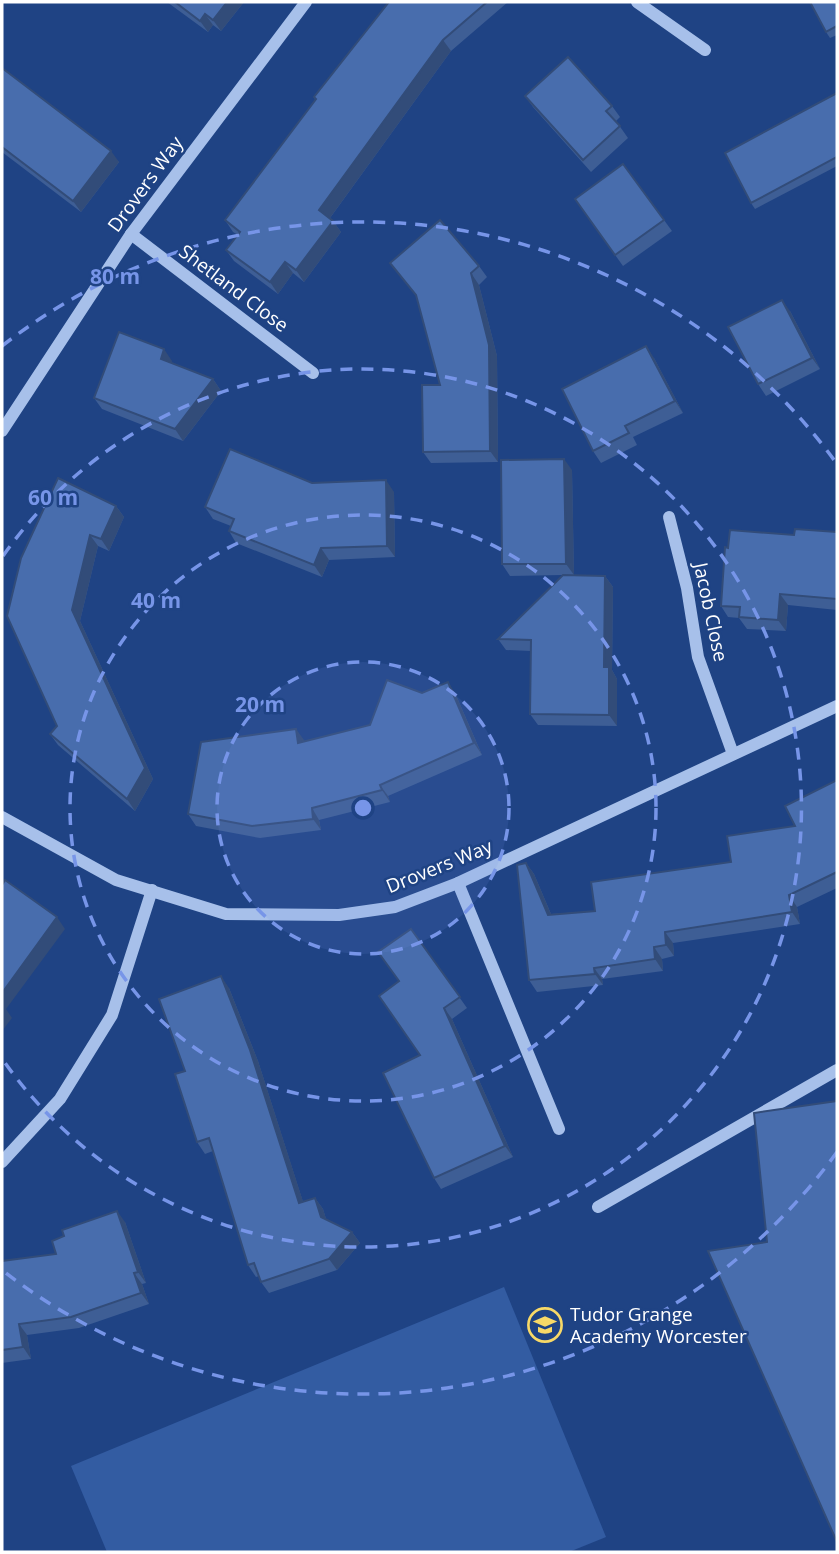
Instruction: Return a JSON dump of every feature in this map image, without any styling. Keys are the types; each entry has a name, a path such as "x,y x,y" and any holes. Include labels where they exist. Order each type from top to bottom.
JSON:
{"street":[{"name":"Drovers Way","path":"2,431 131,234 306,2"},
{"path":"637,2 705,50"},
{"name":"Shetland Close","path":"131,234 313,373"},
{"name":"Jacob Close","path":"669,517 687,588 698,657 733,754"},
{"name":"Drovers Way","path":"2,817 116,880 226,914 339,915 395,907 458,883 837,706"},
{"path":"458,883 559,1129"},
{"path":"2,1162 60,1099 112,1015 152,890"},
{"path":"598,1207 837,1070"}],"shaded area":[{"path":"504,1287 606,1537 569,1552 107,1552 71,1466"}],"building":[{"path":"175,2 227,2 213,20 205,14 200,21"},
{"path":"389,2 487,2 443,40 319,210 333,221 296,270 285,262 270,282 226,250 240,232 225,220 316,99 314,97"},
{"path":"810,2 837,2 837,26 826,32"},
{"path":"568,57 612,106 606,111 620,126 583,160 525,96"},
{"path":"2,68 111,151 73,201 2,147"},
{"path":"837,93 837,157 751,203 725,153"},
{"path":"623,164 664,220 615,255 575,199"},
{"path":"440,220 479,266 471,273 489,345 490,451 423,452 422,385 440,385 416,295 390,263"},
{"path":"782,300 812,358 758,384 728,327"},
{"path":"119,332 164,349 161,359 213,379 175,429 94,398"},
{"path":"646,346 675,401 625,426 629,433 593,451 562,389"},
{"path":"230,449 312,483 386,480 387,546 321,548 314,565 229,531 234,519 205,507"},
{"path":"564,459 566,564 502,564 501,460"},
{"path":"58,478 116,506 101,539 90,535 72,610 145,768 127,799 50,734 57,726 7,616 21,558"},
{"path":"795,529 837,532 837,599 780,594 778,620 739,617 740,607 721,606 725,547 728,548 730,530 794,535"},
{"path":"563,575 605,576 604,667 609,667 609,715 530,714 531,640 498,639"},
{"path":"387,680 422,693 448,682 474,743 380,785 382,790 312,808 313,819 252,826 188,814 201,742 296,729 298,743 370,725"},
{"path":"837,780 837,872 789,895 792,912 665,932 666,945 654,947 655,959 594,968 595,974 529,980 517,865 526,863 548,915 595,911 591,882 731,862 727,836 795,826 785,806"},
{"path":"5,880 57,917 2,993 2,885"},
{"path":"411,929 460,997 444,1008 505,1146 434,1178 383,1073 420,1055 379,996 399,981 378,952"},
{"path":"221,976 250,1050 299,1203 315,1198 321,1217 352,1232 329,1259 261,1282 254,1263 248,1265 209,1138 197,1142 175,1074 185,1071 159,999"},
{"path":"837,1101 837,1542 708,1251 767,1242 754,1113"},
{"path":"117,1211 138,1272 134,1273 141,1293 71,1317 19,1324 23,1347 2,1350 2,1261 56,1254 52,1241 64,1236 62,1230"}],"place":[{"name":"Tudor Grange Academy Worcester","path":"545,1325"}]}
